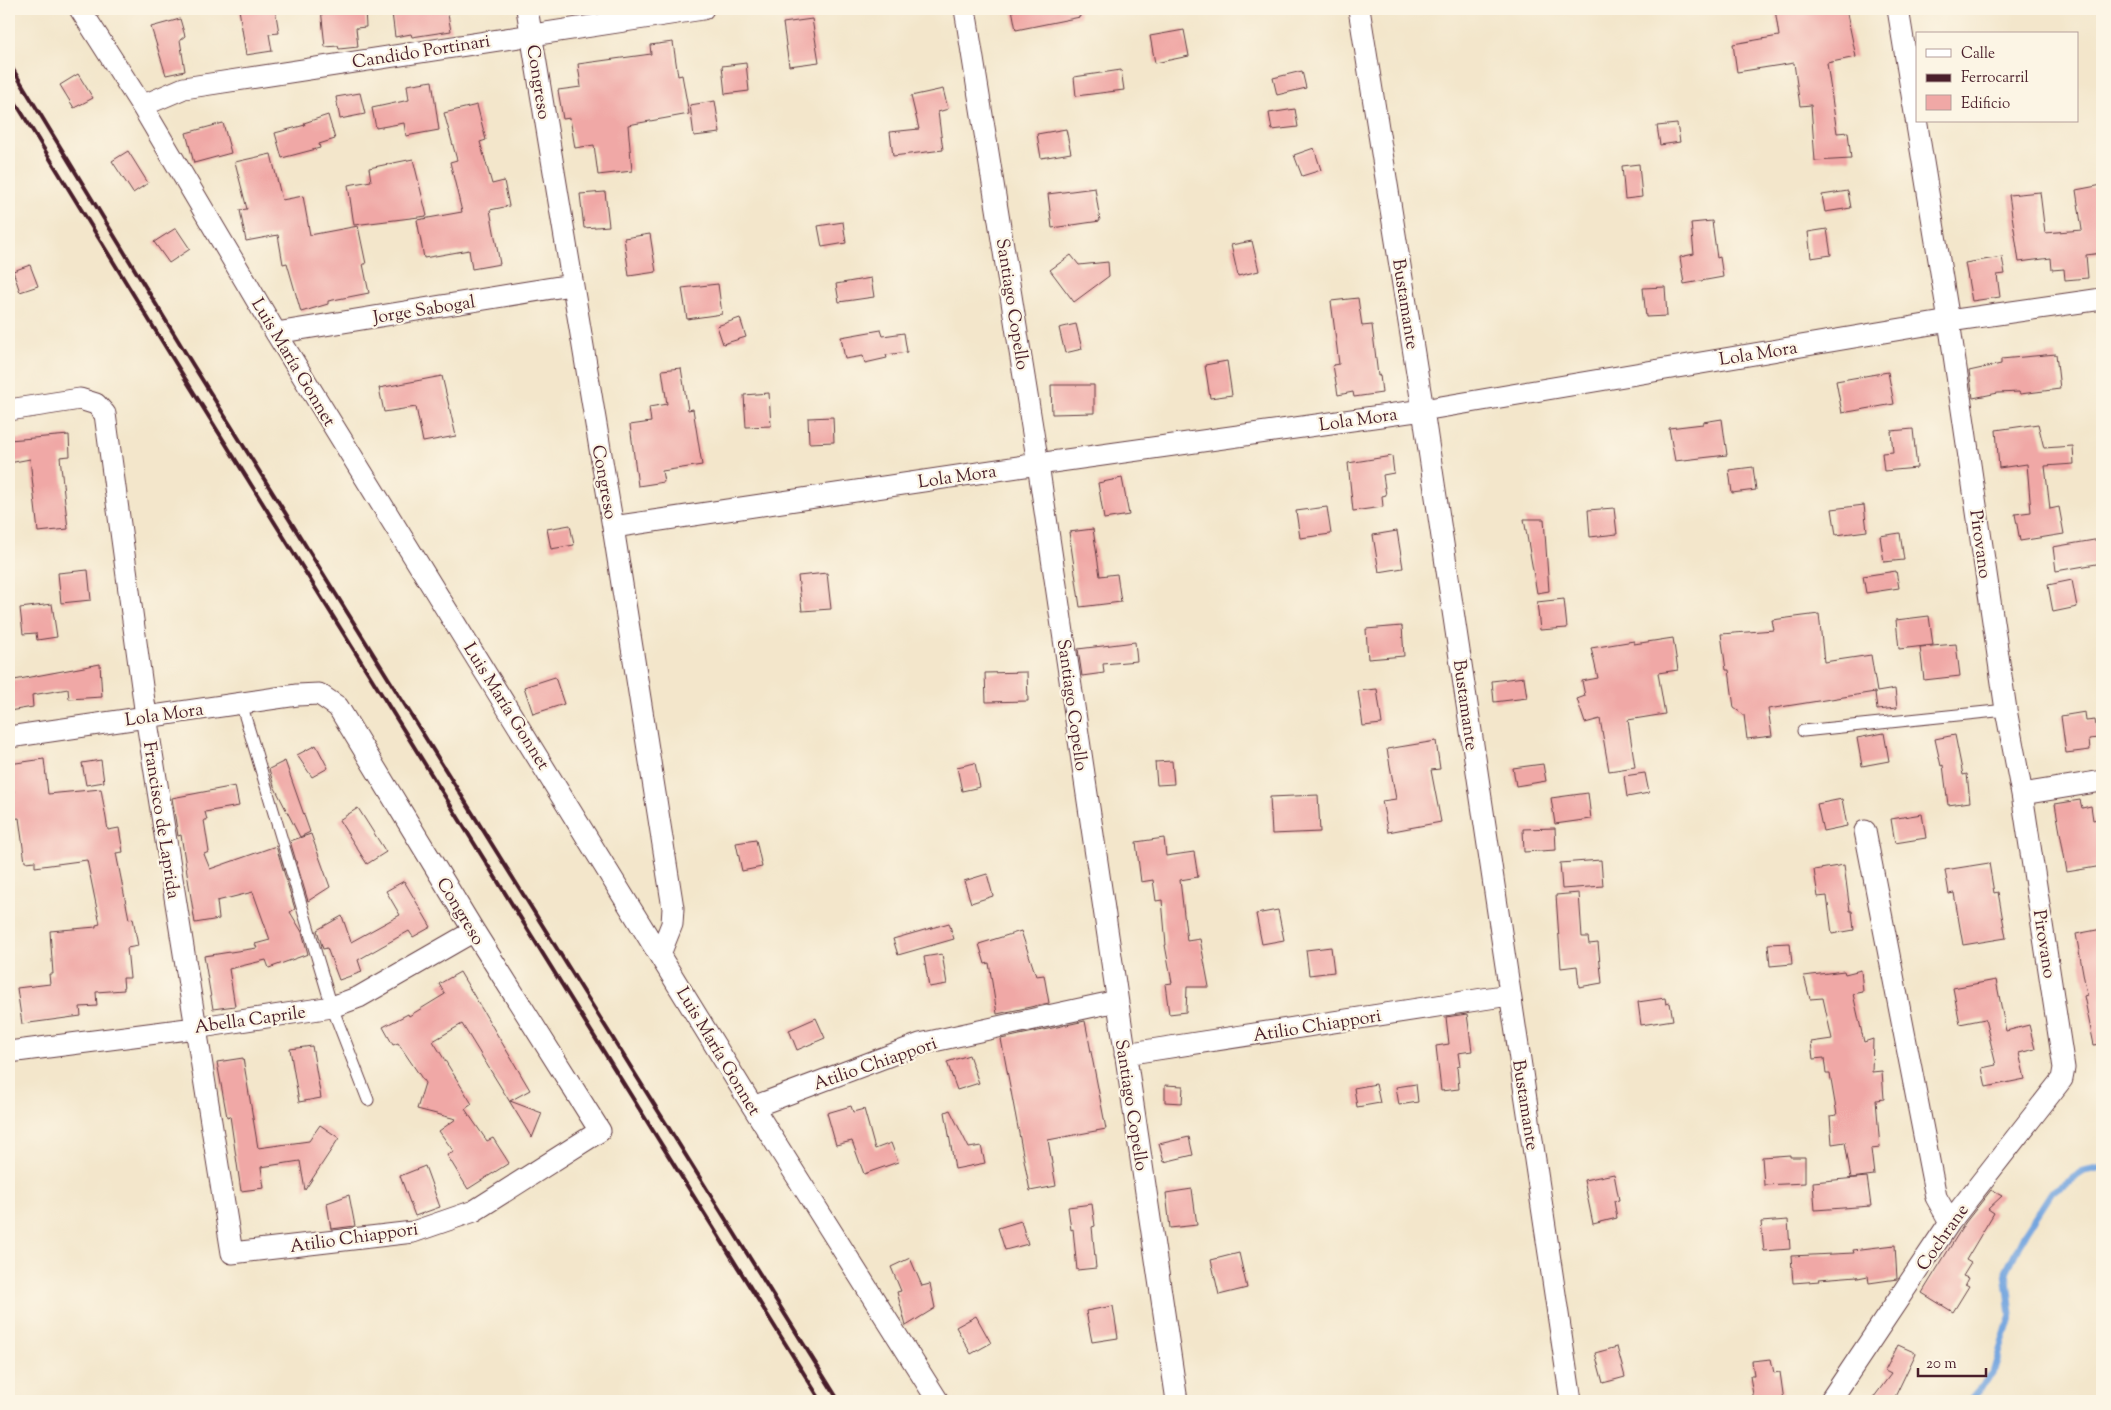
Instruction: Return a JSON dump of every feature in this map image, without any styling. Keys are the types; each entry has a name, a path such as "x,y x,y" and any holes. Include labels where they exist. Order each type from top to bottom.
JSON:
{"street":[{"name":"Luis María Gonnet","path":"80,9 142,106 276,333 753,1107 938,1401"},
{"name":"Congreso","path":"527,9 673,908 672,924 660,954"},
{"name":"Candido Portinari","path":"142,106 184,88 703,9"},
{"name":"Santiago Copello","path":"965,9 1038,464 1124,1054 1177,1401"},
{"name":"Bustamante","path":"1359,9 1423,410 1570,1401"},
{"name":"Pirovano","path":"1898,9 1916,119"},
{"name":"Pirovano","path":"1916,122 1949,321 2006,710 2022,794 2064,1068 2062,1078"},
{"name":"Jorge Sabogal","path":"276,333 571,285"},
{"name":"Lola Mora","path":"612,527 1038,464 1423,410 1949,321 2102,300"},
{"name":"Francisco de Laprida","path":"9,410 80,399 96,404 105,414 146,716 232,1253"},
{"name":"Lola Mora","path":"9,736 297,694 319,694"},
{"name":"Congreso","path":"319,694 338,707 474,931 600,1132"},
{"path":"2022,794 2102,781"},
{"path":"1865,831 1936,1197 1950,1222"},
{"name":"Abella Caprile","path":"9,1052 195,1028 332,1007 359,997 474,931"},
{"name":"Atilio Chiappori","path":"1124,1054 1509,996"},
{"name":"Atilio Chiappori","path":"753,1107 920,1044 1117,1001"},
{"name":"Cochrane","path":"1830,1401 1950,1222 2062,1078"},
{"name":"Atilio Chiappori","path":"232,1253 413,1232 474,1211 600,1132"}],"lane":[{"path":"241,703 332,1007 368,1100"},
{"path":"1803,731 2006,710"}],"building":[{"path":"239,9 275,9 279,33 269,34 272,51 246,55"},
{"path":"321,9 365,9 366,27 356,28 358,47 339,49 338,46 325,47"},
{"path":"408,9 447,9 451,31 412,37 411,34 395,37 392,13 408,11"},
{"path":"1012,9 1079,9 1080,17 1016,30"},
{"path":"1775,9 1846,9 1856,57 1827,63 1837,133 1848,132 1851,159 1815,161 1811,105 1800,106 1794,63 1737,72 1733,44 1779,36"},
{"path":"180,19 185,36 180,40 185,71 166,75 151,27"},
{"path":"812,19 819,62 789,66 783,23"},
{"path":"1184,30 1189,56 1155,63 1150,36"},
{"path":"673,42 678,76 682,75 689,114 628,125 632,171 598,175 594,145 575,148 570,118 563,119 558,90 581,87 578,64 651,54 650,45"},
{"path":"746,63 749,91 725,94 722,66"},
{"path":"1121,70 1124,90 1076,96 1074,77"},
{"path":"1302,71 1306,88 1277,95 1273,78"},
{"path":"78,74 93,98 74,108 60,85"},
{"path":"432,81 439,130 406,136 404,123 376,128 372,108 409,100 407,85"},
{"path":"943,89 948,109 938,112 943,150 893,156 890,132 919,129 911,96"},
{"path":"360,93 365,114 340,119 336,97"},
{"path":"715,101 720,133 694,136 690,105"},
{"path":"477,105 486,140 480,142 492,184 504,181 509,206 490,210 500,264 472,269 469,250 424,258 417,220 462,212 450,162 457,160 444,113"},
{"path":"1295,109 1298,127 1272,130 1269,113"},
{"path":"328,115 335,139 319,144 320,148 282,158 275,133 305,125 304,123"},
{"path":"223,123 231,153 194,163 186,133"},
{"path":"1677,124 1680,142 1660,145 1657,126"},
{"path":"1066,129 1071,153 1041,158 1037,134"},
{"path":"1314,148 1321,170 1302,176 1294,155"},
{"path":"128,151 148,183 133,193 112,161"},
{"path":"271,154 282,200 303,196 310,235 358,226 366,264 363,264 369,293 328,301 328,304 301,312 287,263 283,264 278,235 246,241 240,210 247,209 235,162"},
{"path":"413,159 427,216 354,225 348,185 371,181 369,168"},
{"path":"1639,164 1642,197 1625,199 1622,166"},
{"path":"2102,185 2102,253 2086,255 2088,278 2065,280 2064,269 2052,270 2051,258 2019,262 2009,195 2040,192 2045,233 2082,230 2076,190"},
{"path":"1095,188 1100,221 1052,228 1048,194"},
{"path":"1848,191 1851,208 1825,212 1822,195"},
{"path":"605,192 609,226 584,228 580,194"},
{"path":"1712,221 1717,258 1720,257 1723,277 1684,284 1680,257 1694,254 1691,223"},
{"path":"843,222 846,243 822,247 818,226"},
{"path":"176,228 190,249 169,263 154,242"},
{"path":"1827,229 1831,255 1811,258 1808,232"},
{"path":"650,234 656,272 629,276 624,238"},
{"path":"1252,241 1259,271 1238,276 1231,245"},
{"path":"1071,255 1079,265 1108,262 1109,276 1074,302 1050,270"},
{"path":"2002,257 2005,274 1997,275 2000,297 1972,301 1965,263"},
{"path":"30,265 38,286 20,292 13,271"},
{"path":"871,278 874,297 839,302 836,284"},
{"path":"718,284 722,314 687,319 682,288"},
{"path":"1665,287 1667,316 1646,317 1643,288"},
{"path":"1358,298 1362,326 1372,325 1382,393 1354,397 1353,392 1338,395 1333,365 1339,364 1331,301"},
{"path":"740,318 746,337 723,344 717,326"},
{"path":"1076,324 1082,349 1065,353 1059,328"},
{"path":"881,330 883,336 904,333 907,352 886,355 887,358 865,363 863,356 845,359 841,337"},
{"path":"2056,354 2060,389 2020,394 2019,392 1998,393 1973,398 1969,371 2001,364 2001,359"},
{"path":"1227,361 1232,395 1210,398 1205,365"},
{"path":"681,368 688,410 693,409 702,465 662,471 664,482 638,486 630,425 651,422 649,407 667,404 662,370"},
{"path":"1888,372 1894,404 1842,413 1836,381"},
{"path":"442,376 456,436 423,442 416,407 384,412 379,388"},
{"path":"1051,385 1094,385 1094,413 1052,414"},
{"path":"769,393 771,426 746,427 744,395"},
{"path":"833,417 834,442 809,443 808,418"},
{"path":"1722,419 1727,455 1675,461 1669,428 1703,424 1703,422"},
{"path":"2038,424 2044,448 2073,446 2074,464 2045,466 2050,509 2059,507 2064,534 2020,541 2015,514 2031,512 2027,464 1999,468 1996,430"},
{"path":"1913,429 1917,468 1884,471 1882,453 1893,452 1891,431"},
{"path":"69,435 70,456 60,457 68,529 38,532 30,459 9,463 9,440"},
{"path":"1392,456 1394,473 1383,475 1386,495 1382,496 1383,507 1353,511 1348,463"},
{"path":"1753,467 1756,490 1732,493 1729,470"},
{"path":"1122,478 1129,515 1104,519 1098,483"},
{"path":"1864,505 1867,531 1836,535 1832,509"},
{"path":"1327,507 1331,534 1300,538 1296,511"},
{"path":"1614,508 1617,534 1590,537 1588,510"},
{"path":"1524,519 1544,519 1549,591 1537,593"},
{"path":"570,525 574,545 551,549 547,529"},
{"path":"1093,529 1100,576 1117,574 1121,602 1080,607 1069,532"},
{"path":"1397,531 1403,568 1379,572 1373,535"},
{"path":"1900,533 1904,560 1884,562 1880,536"},
{"path":"2100,539 2102,563 2056,571 2053,547"},
{"path":"88,570 91,600 61,603 58,573"},
{"path":"1896,571 1899,588 1866,593 1863,576"},
{"path":"827,573 831,609 802,611 798,576"},
{"path":"2072,580 2077,607 2053,612 2048,585"},
{"path":"1564,599 1567,628 1540,630 1537,602"},
{"path":"52,604 57,637 37,640 36,633 23,634 20,608"},
{"path":"1819,614 1824,662 1871,655 1877,692 1895,689 1897,708 1877,710 1875,692 1768,709 1772,736 1747,739 1744,715 1734,708 1729,670 1726,670 1721,634 1774,630 1772,620"},
{"path":"1929,616 1933,645 1899,649 1896,620"},
{"path":"1402,626 1404,656 1368,659 1366,629"},
{"path":"1673,638 1678,670 1658,673 1665,714 1628,720 1635,767 1609,771 1600,719 1585,723 1577,699 1585,696 1582,681 1598,678 1591,648 1634,641 1634,644"},
{"path":"1135,642 1137,661 1103,664 1104,673 1082,676 1078,649"},
{"path":"1956,644 1960,676 1924,680 1920,647"},
{"path":"100,664 102,697 69,699 68,689 32,695 33,707 9,711 9,681"},
{"path":"1027,672 1028,701 986,702 985,673"},
{"path":"555,677 564,704 533,714 524,687"},
{"path":"1524,677 1527,698 1494,702 1492,681"},
{"path":"1377,689 1382,724 1363,726 1358,691"},
{"path":"2085,712 2086,721 2095,720 2098,738 2089,739 2090,750 2066,753 2061,716"},
{"path":"1884,733 1889,761 1862,766 1857,738"},
{"path":"1955,735 1963,775 1967,774 1970,802 1948,805 1943,765 1941,766 1935,739"},
{"path":"1436,741 1440,769 1431,770 1441,822 1388,832 1382,801 1396,799 1387,749"},
{"path":"316,745 328,768 312,777 297,755"},
{"path":"44,759 48,794 101,789 108,830 119,828 123,852 116,853 129,919 133,918 138,946 127,948 130,978 123,978 124,990 96,992 97,1006 80,1007 81,1016 22,1024 17,988 50,984 49,974 53,974 50,931 96,927 96,925 100,924 87,860 35,867 35,861 25,862 19,818 9,819 9,794 14,793 9,764"},
{"path":"101,760 104,782 86,785 82,763"},
{"path":"285,761 310,832 300,837 274,786 269,769"},
{"path":"1172,761 1174,784 1157,785 1155,762"},
{"path":"975,763 980,787 962,791 957,767"},
{"path":"1543,764 1546,781 1516,786 1513,768"},
{"path":"1645,773 1649,793 1627,797 1624,776"},
{"path":"235,786 239,806 205,812 207,820 204,820 209,852 204,854 210,869 276,846 295,909 290,912 302,932 308,954 269,968 266,960 229,969 235,1006 213,1009 204,956 257,948 255,944 270,940 253,892 217,901 219,919 195,923 181,835 178,836 172,798"},
{"path":"1588,793 1591,819 1555,824 1551,798"},
{"path":"1318,795 1320,832 1272,834 1270,797"},
{"path":"1842,799 1847,826 1823,831 1817,804"},
{"path":"2080,800 2082,808 2091,806 2093,820 2102,818 2102,866 2067,872 2055,804"},
{"path":"358,808 386,852 367,864 339,820"},
{"path":"1922,814 1926,838 1895,843 1891,819"},
{"path":"1555,828 1556,850 1524,852 1523,829"},
{"path":"311,834 330,887 308,901 290,841"},
{"path":"1164,838 1166,856 1194,852 1198,877 1180,880 1187,941 1200,939 1209,987 1187,987 1186,1012 1169,1014 1165,984 1172,983 1165,945 1162,900 1156,901 1153,880 1141,882 1136,842"},
{"path":"756,840 762,867 742,871 736,843"},
{"path":"1601,860 1603,886 1562,889 1560,863"},
{"path":"1989,863 1994,893 1998,892 2006,938 1963,945 1954,893 1949,894 1945,870"},
{"path":"1844,865 1854,930 1832,934 1827,896 1818,897 1814,870"},
{"path":"987,874 993,896 971,903 964,881"},
{"path":"404,881 431,927 413,937 409,931 358,960 362,972 339,980 327,948 323,949 317,930 342,916 351,942 400,915 386,891"},
{"path":"1579,893 1582,937 1588,937 1589,944 1598,943 1602,983 1579,987 1577,966 1561,968 1556,895"},
{"path":"1278,910 1284,940 1262,944 1256,914"},
{"path":"949,923 954,939 898,955 893,939"},
{"path":"2102,929 2102,1044 2094,1045 2084,996 2087,995 2076,934"},
{"path":"1021,931 1036,976 1044,975 1049,1003 997,1014 989,963 985,964 979,944"},
{"path":"1790,943 1792,964 1770,966 1768,944"},
{"path":"1331,947 1334,972 1309,975 1306,950"},
{"path":"942,954 947,984 929,987 924,957"},
{"path":"1861,970 1863,992 1853,994 1864,1042 1873,1039 1872,1072 1882,1071 1884,1099 1876,1100 1880,1148 1871,1149 1874,1175 1851,1178 1845,1142 1832,1144 1830,1116 1837,1115 1830,1074 1826,1074 1824,1058 1813,1059 1811,1042 1832,1039 1823,998 1810,999 1804,976 1844,971 1845,974"},
{"path":"460,972 530,1090 510,1101 542,1113 532,1138 462,1024 433,1041 472,1104 465,1109 487,1141 493,1138 509,1163 468,1189 447,1155 454,1152 439,1131 456,1119 417,1109 425,1083 398,1043 393,1045 383,1027 408,1014 409,1016 445,994 439,984"},
{"path":"1996,980 2006,1031 2029,1025 2035,1049 2019,1053 2025,1079 1986,1087 1982,1068 1996,1065 1985,1019 1960,1024 1953,988"},
{"path":"1665,998 1666,1004 1670,1003 1673,1020 1641,1025 1638,1002"},
{"path":"1467,1014 1472,1051 1458,1053 1460,1066 1457,1067 1459,1089 1441,1091 1436,1046 1449,1044 1446,1017"},
{"path":"816,1018 825,1038 797,1050 789,1030"},
{"path":"1085,1021 1106,1129 1048,1140 1056,1186 1030,1191 1001,1039"},
{"path":"312,1046 321,1098 299,1102 290,1049"},
{"path":"969,1055 979,1083 957,1090 947,1062"},
{"path":"243,1058 258,1148 309,1141 320,1125 339,1138 305,1190 300,1161 261,1167 264,1188 241,1191 230,1116 227,1117 217,1062"},
{"path":"1376,1084 1380,1103 1357,1107 1354,1088"},
{"path":"1416,1084 1418,1102 1399,1105 1396,1087"},
{"path":"1165,1085 1183,1086 1182,1103 1165,1102"},
{"path":"851,1106 853,1112 864,1109 875,1149 891,1143 898,1162 864,1174 852,1141 836,1145 827,1113"},
{"path":"950,1110 969,1148 981,1146 985,1163 955,1169 945,1112"},
{"path":"1189,1137 1193,1155 1164,1162 1159,1144"},
{"path":"1790,1155 1790,1157 1805,1157 1805,1183 1764,1185 1762,1157"},
{"path":"425,1166 440,1207 415,1216 400,1176"},
{"path":"1614,1174 1619,1200 1614,1201 1617,1218 1593,1224 1584,1180"},
{"path":"1867,1177 1871,1206 1815,1210 1813,1182"},
{"path":"1192,1189 1197,1225 1170,1228 1166,1193"},
{"path":"1991,1190 2002,1196 1988,1209 1994,1213 1966,1260 1971,1263 1963,1276 1968,1278 1965,1284 1969,1286 1953,1312 1922,1293 1965,1223"},
{"path":"349,1195 355,1226 331,1229 327,1203"},
{"path":"1092,1204 1095,1226 1092,1227 1096,1268 1077,1270 1073,1229 1071,1230 1068,1207"},
{"path":"1788,1220 1790,1249 1764,1251 1761,1222"},
{"path":"1021,1221 1028,1244 1005,1250 998,1228"},
{"path":"1895,1245 1897,1279 1869,1283 1868,1276 1858,1278 1857,1276 1793,1283 1791,1256 1854,1253 1853,1250"},
{"path":"1239,1253 1247,1288 1219,1295 1211,1260"},
{"path":"910,1258 922,1286 930,1284 935,1308 906,1326 897,1292 901,1291 891,1267"},
{"path":"1113,1306 1118,1338 1092,1342 1086,1311"},
{"path":"976,1316 991,1343 971,1354 956,1327"},
{"path":"1898,1345 1916,1353 1893,1401 1871,1401 1891,1374 1885,1371"},
{"path":"1617,1347 1625,1377 1603,1383 1595,1353"},
{"path":"1771,1359 1774,1373 1780,1372 1784,1401 1754,1401 1750,1376 1754,1376 1752,1361"}],"waterway":[{"path":"1969,1401 1993,1373 2011,1314 2006,1272 2024,1235 2052,1192 2084,1171 2102,1167"}],"railway":[{"path":"9,63 193,365 839,1401"},
{"path":"9,92 821,1401"}]}
